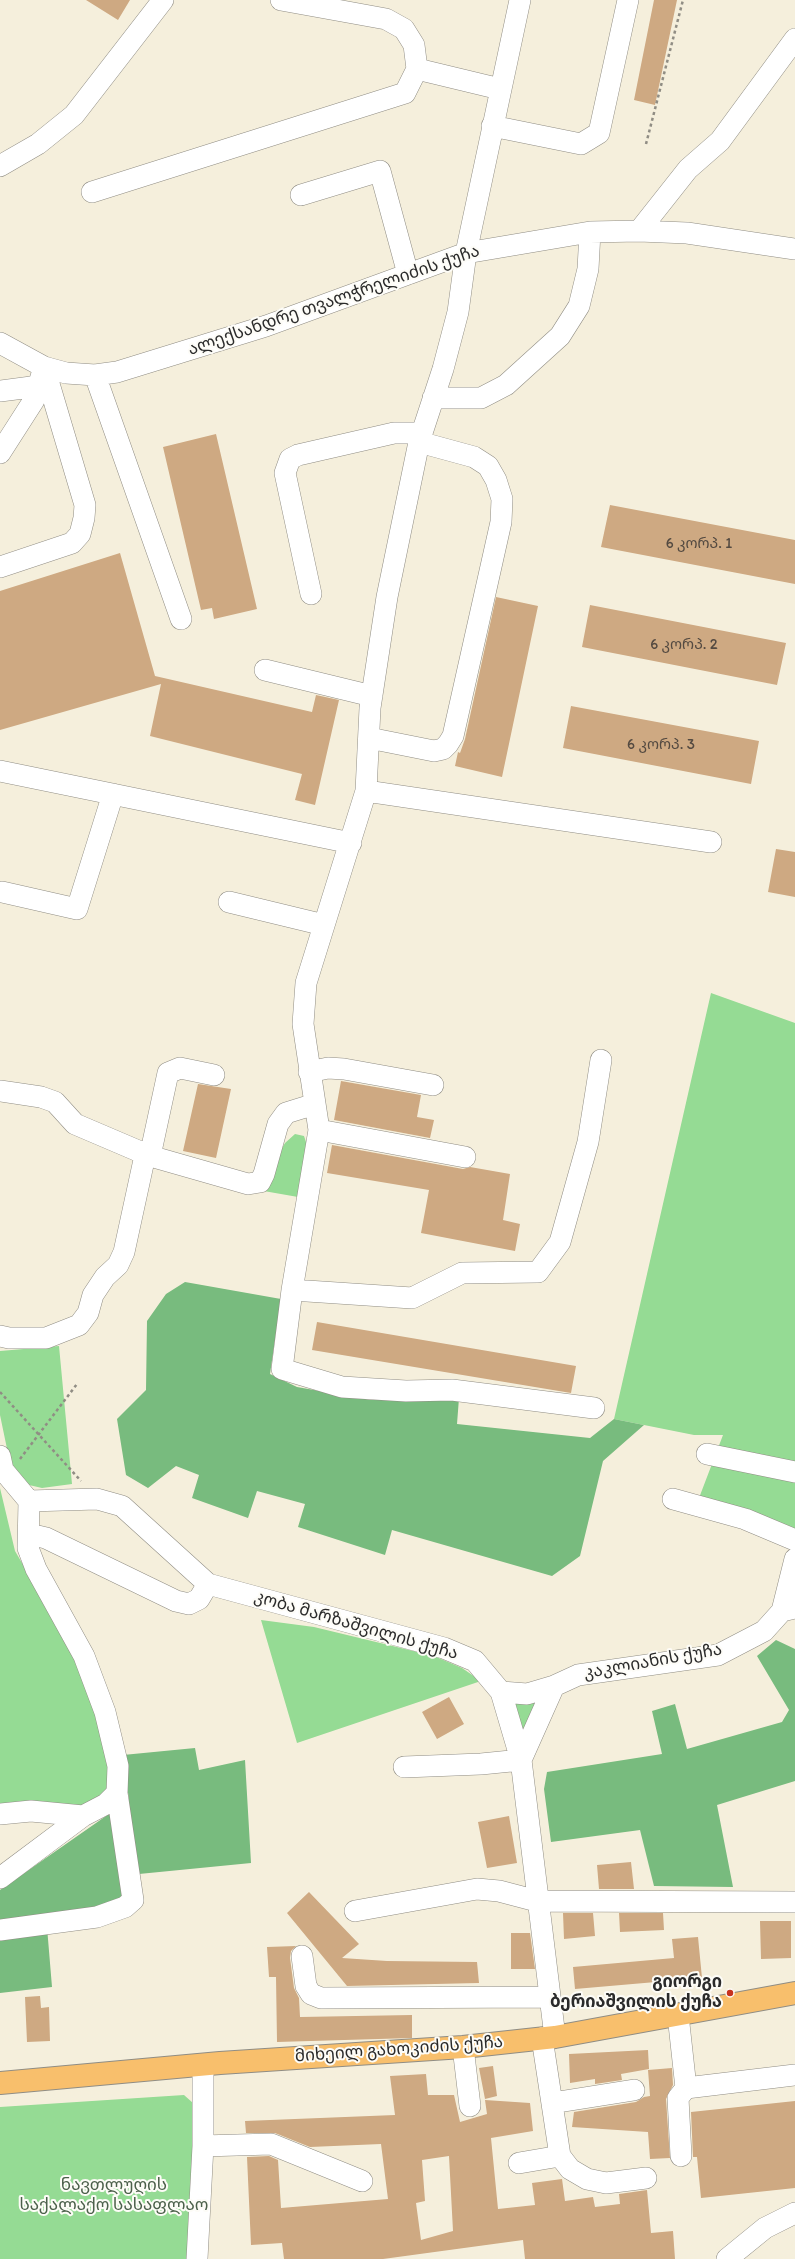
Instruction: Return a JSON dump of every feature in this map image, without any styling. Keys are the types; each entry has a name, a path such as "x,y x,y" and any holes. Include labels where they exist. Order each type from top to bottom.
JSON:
{"main road":[{"name":"მიხეილ გახოკიძის ქუჩა","path":"0,2083 203,2065 463,2047 548,2037 795,1993"}],"street":[{"path":"0,166 38,144 74,115 163,0"},
{"path":"92,192 405,93 417,69 414,45 404,30 386,19 281,0"},
{"path":"492,126 580,144 599,132 628,0"},
{"path":"518,3 466,253 458,312 421,437 387,597 372,696 366,791 306,983 303,1024 309,1072 319,1130 292,1290 282,1369 342,1387 406,1391 452,1390 594,1408"},
{"path":"639,231 688,169 720,141 795,39"},
{"path":"417,69 500,89"},
{"path":"301,195 380,171 408,274"},
{"name":"ალექსანდრე თვალჭრელიძის ქუჩა","path":"0,343 42,376 66,373 95,375 117,372 266,326 466,253 590,232 639,231 687,233 795,249"},
{"path":"433,398 481,398 506,385 560,336 572,320 579,306 588,269 590,232"},
{"path":"95,375 181,619"},
{"path":"0,391 42,376"},
{"path":"0,453 34,400 42,376"},
{"path":"0,567 72,543 80,534 84,518 85,505 42,376"},
{"path":"311,594 285,473 290,459 298,455 394,433 421,437 474,457 488,466 496,480 502,499 501,522 453,736 443,749 434,751 369,738"},
{"path":"265,670 372,696"},
{"path":"0,771 351,843"},
{"path":"366,791 711,842"},
{"path":"2,892 77,909 113,794"},
{"path":"229,902 324,926"},
{"path":"292,1290 412,1298 462,1273 538,1272 560,1242 588,1142 601,1060"},
{"path":"0,1336 9,1338 46,1338 79,1325 88,1312 93,1295 104,1277 118,1265 124,1252 142,1166 144,1160 150,1156 168,1073 180,1068 214,1075"},
{"path":"309,1072 328,1068 344,1069 434,1085"},
{"path":"0,1091 41,1097 55,1102 76,1124 150,1156 248,1184 260,1182 264,1174 278,1124 286,1113 315,1104"},
{"path":"319,1130 465,1157"},
{"path":"707,1454 795,1472"},
{"path":"0,1930 98,1917 125,1907 133,1900 117,1793 118,1766 105,1712 84,1656 36,1569 28,1548 29,1501 3,1468"},
{"name":"კობა მარზაშვილის ქუჩა","path":"29,1501 97,1499 122,1506 208,1584 444,1648 475,1661 501,1692 521,1760 537,1901 550,1997 548,2037 552,2103 560,2156"},
{"path":"673,1499 745,1519 795,1540"},
{"path":"29,1534 46,1538 176,1601 189,1604 199,1599 208,1584"},
{"path":"788,1609 795,1559"},
{"name":"კაკლიანის ქუჩა","path":"501,1692 527,1694 554,1686 578,1675 718,1655 745,1643 764,1631 788,1609"},
{"path":"404,1767 481,1764 521,1760 554,1686"},
{"path":"0,1878 83,1816 106,1804 117,1793"},
{"path":"0,1814 30,1811 83,1816"},
{"path":"355,1911 477,1889 499,1892 537,1901 795,1902"},
{"path":"302,1956 306,1986 311,1994 321,1998 550,1997"},
{"path":"678,2015 686,2088"},
{"path":"463,2047 470,2106"},
{"path":"197,2259 203,2146 203,2065"},
{"path":"681,2156 678,2098 686,2088 795,2075"},
{"path":"552,2103 634,2090"},
{"path":"203,2146 271,2144 362,2181"},
{"path":"519,2163 560,2156 570,2169 587,2179 606,2183 646,2178"},
{"path":"727,2259 765,2228 795,2213"}],"path":[{"path":"646,144 683,0"},
{"path":"3,1468 38,1435 77,1384"},
{"path":"0,1392 97,1499"}],"green space":[{"path":"711,993 795,1023 795,1531 699,1498 723,1435 694,1435 614,1419"},
{"path":"295,1134 304,1136 308,1148 298,1197 258,1190 285,1143"},
{"path":"185,1282 281,1299 270,1374 297,1387 371,1400 459,1398 457,1424 590,1438 614,1419 644,1425 603,1461 580,1556 552,1576 392,1530 385,1555 298,1527 305,1504 257,1491 248,1518 192,1498 199,1475 176,1466 148,1488 126,1475 117,1419 146,1390 147,1321 166,1294"},
{"path":"59,1346 72,1484 42,1488 29,1485 11,1468 0,1415 0,1351"},
{"path":"0,1488 15,1551 76,1655 99,1713 110,1769 108,1791 88,1806 0,1803"},
{"path":"261,1620 314,1627 434,1656 462,1668 481,1681 297,1743"},
{"path":"776,1640 795,1649 795,1781 717,1805 733,1887 654,1886 640,1830 551,1842 544,1789 547,1772 662,1754 652,1711 675,1704 687,1749 782,1722 789,1710 757,1656"},
{"path":"512,1700 539,1702 523,1739"},
{"path":"195,1748 199,1770 245,1760 251,1863 139,1874 140,1909 46,1915 52,1987 0,1993 0,1890 129,1800 123,1755"},
{"name":"ნავთლუღის საქალაქო სასაფლაო","path":"184,2095 193,2103 196,2118 190,2259 0,2259 0,2107"}],"building":[{"path":"86,0 130,0 118,20"},
{"path":"654,0 677,0 655,105 634,100"},
{"path":"216,434 257,609 214,619 212,608 201,610 163,447"},
{"path":"610,505 795,540 795,584 601,547"},
{"path":"120,553 155,676 312,712 316,695 339,700 315,805 295,800 302,774 150,736 161,684 0,730 0,591"},
{"path":"496,597 538,606 502,777 455,766 458,752 460,753 465,739"},
{"path":"590,605 786,643 777,685 582,647"},
{"path":"571,706 759,741 751,784 563,748"},
{"path":"776,849 795,852 795,897 768,892"},
{"path":"341,1081 421,1095 417,1117 434,1120 430,1138 334,1120"},
{"path":"198,1084 231,1089 216,1158 183,1151"},
{"path":"332,1145 463,1169 470,1167 510,1174 503,1220 520,1224 515,1251 421,1233 429,1190 327,1173"},
{"path":"317,1322 576,1366 571,1393 312,1350"},
{"path":"449,1697 464,1724 437,1739 422,1712"},
{"path":"509,1816 517,1863 487,1868 478,1822"},
{"path":"631,1862 634,1889 599,1889 597,1865"},
{"path":"309,1892 359,1944 342,1958 387,1961 477,1962 479,1983 347,1986 287,1913"},
{"path":"563,1913 593,1913 595,1936 564,1939"},
{"path":"619,1913 663,1913 664,1930 620,1932"},
{"path":"760,1921 791,1921 791,1958 761,1959"},
{"path":"511,1933 530,1933 535,1969 511,1969"},
{"path":"698,1937 702,1978 575,1989 573,1967 674,1958 672,1939"},
{"path":"296,1946 291,1951 290,1958 294,1988 299,1998 300,2017 412,2015 412,2038 277,2042 276,1977 269,1977 267,1947"},
{"path":"40,1996 41,2008 49,2007 50,2041 27,2042 25,1997"},
{"path":"648,2050 649,2069 621,2074 622,2080 595,2084 595,2079 570,2083 569,2054"},
{"path":"493,2066 497,2096 485,2099 479,2068"},
{"path":"672,2068 673,2085 666,2099 670,2158 650,2159 648,2132 572,2127 574,2112 636,2102 644,2097 650,2096 648,2070"},
{"path":"426,2074 428,2095 454,2095 460,2122 487,2114 485,2100 530,2103 533,2131 491,2138 498,2209 535,2205 532,2183 562,2179 565,2201 593,2197 595,2207 620,2204 619,2194 647,2190 651,2233 673,2231 675,2259 525,2259 523,2240 383,2259 284,2259 282,2243 251,2245 247,2157 269,2156 278,2160 281,2208 388,2199 381,2144 310,2147 275,2133 246,2133 245,2121 395,2115 390,2076","holes":["449,2156 453,2231 421,2240 416,2203 425,2201 422,2160"]},
{"path":"795,2101 795,2188 701,2198 697,2157 693,2157 691,2112"}],"place":[{"name":"გიორგი ბერიაშვილის ქუჩა","path":"730,1993"}]}
